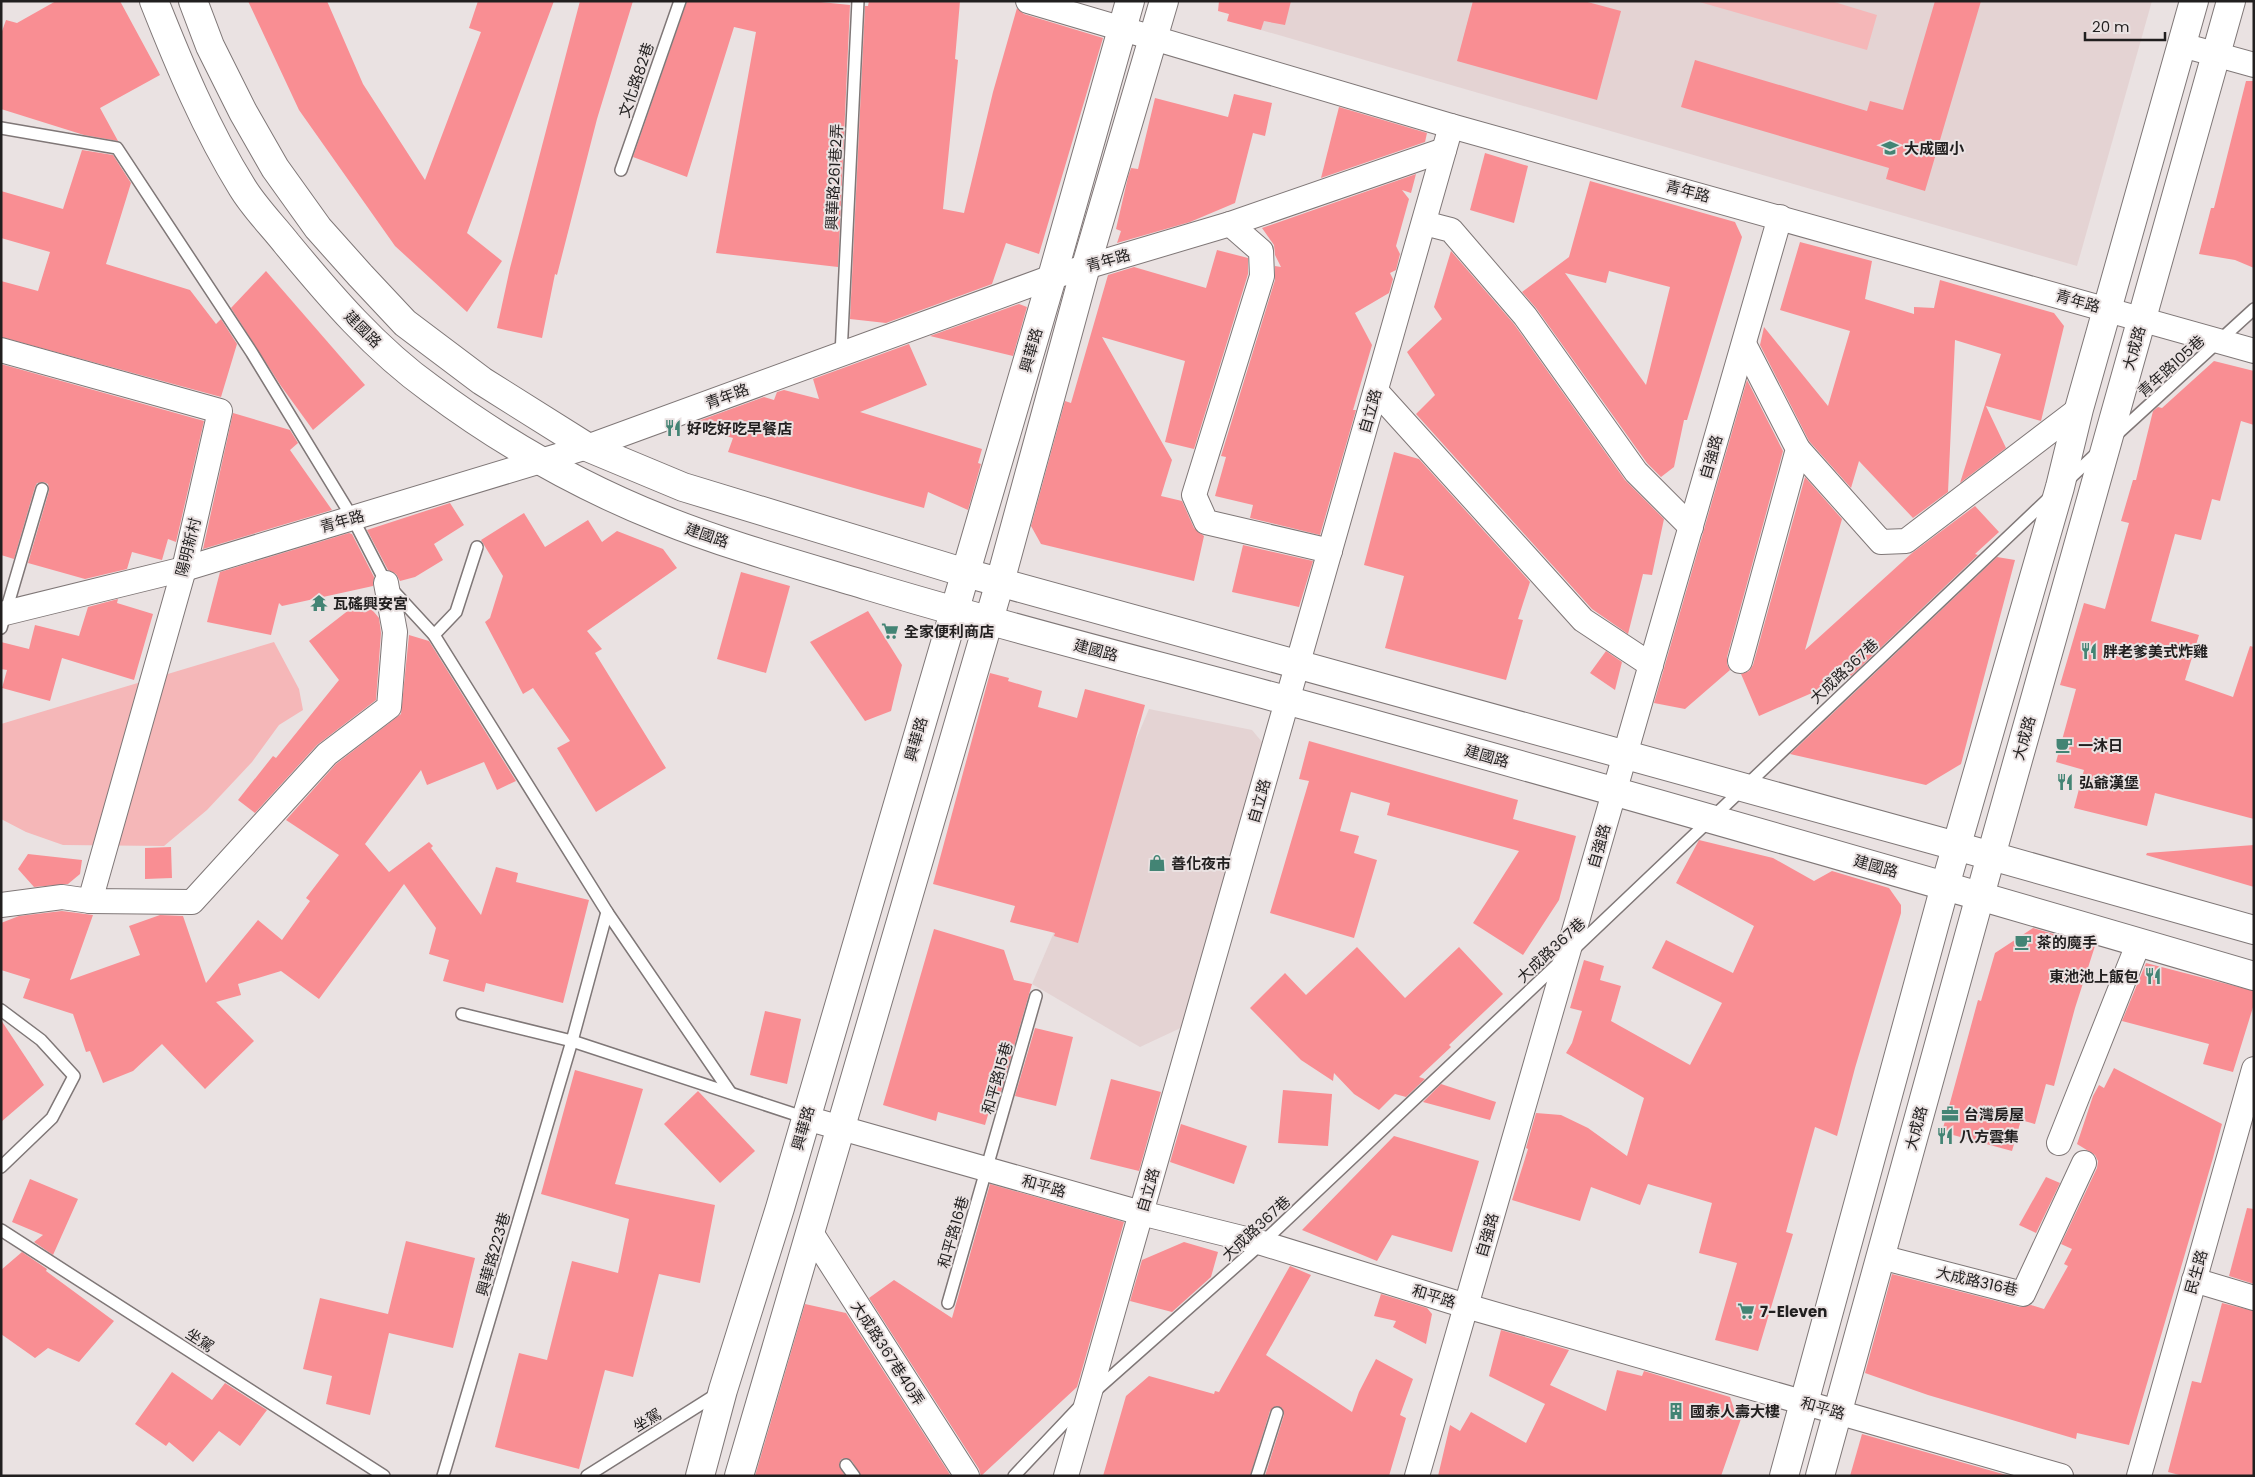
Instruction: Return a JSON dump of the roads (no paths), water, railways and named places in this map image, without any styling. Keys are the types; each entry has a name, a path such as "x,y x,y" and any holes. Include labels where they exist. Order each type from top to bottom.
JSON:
{"street":[{"name":"建國路","path":"154,1 196,98 245,192 327,292 378,346 426,387 538,460 589,487 642,511 719,540 954,611 1287,700 1711,818 2254,976"},
{"path":"193,1 214,54 243,112 275,168 318,228 354,269 405,323 482,381 587,447 691,490 966,573 1625,754 2254,930"},
{"name":"青年路","path":"1028,1 1451,126 2254,351"},
{"name":"興華路","path":"700,1476 723,1390 806,1118 966,573 1130,1"},
{"name":"興華路","path":"739,1476 989,621 1086,266 1164,1"},
{"path":"1784,1476 1956,846 2060,487 2079,409 2194,1"},
{"name":"大成路","path":"1820,1476 1990,856 2231,1"},
{"path":"2182,45 2254,65"},
{"name":"自立路","path":"1066,1476 1451,126"},
{"name":"青年路","path":"2,618 184,569 538,460 587,447 1052,277 1230,224 1444,150"},
{"name":"自強路","path":"1418,1476 1780,217"},
{"path":"1424,223 1451,230 1525,316 1636,472 1691,527"},
{"path":"1230,224 1261,251 1262,276 1194,495 1206,522 1330,551"},
{"path":"1744,344 1798,449 1881,542 1906,541 2079,409"},
{"name":"陽明新村","path":"1,350 220,411 184,569 90,901"},
{"path":"1376,391 1583,620 1651,665"},
{"path":"1740,661 1798,449"},
{"path":"1,904 62,898 90,901 192,902 327,754 389,707 396,632 386,583"},
{"path":"2059,1143 2139,942"},
{"name":"民生路","path":"2139,1476 2254,1069"},
{"name":"和平路","path":"806,1118 1142,1213 1262,1243 1466,1306 2062,1476"},
{"name":"大成路316巷","path":"1881,1257 2023,1294 2084,1163"},
{"name":"大成路367巷40弄","path":"810,1231 967,1476"},
{"path":"2194,1280 2254,1298"}],"lane":[{"name":"文化路82巷","path":"621,170 680,1"},
{"name":"興華路261巷2弄","path":"840,355 858,1"},
{"path":"1,128 117,148 252,353 352,517 386,583 434,635 607,912 730,1092"},
{"name":"青年路105巷","path":"2106,444 2254,309"},
{"name":"大成路367巷","path":"1014,1476 1089,1397 1262,1243 2106,444"},
{"path":"2,618 42,489"},
{"path":"434,635 456,612 477,546"},
{"name":"興華路223巷","path":"443,1476 572,1041 607,912"},
{"name":"和平路15巷","path":"986,1169 1036,996"},
{"path":"1,1010 41,1040 74,1076 52,1118 1,1167"},
{"path":"462,1014 572,1041 806,1118"},
{"name":"和平路16巷","path":"948,1303 986,1169"},
{"name":"坐駕","path":"3,1234 384,1476"},
{"name":"坐駕","path":"587,1476 723,1390"},
{"path":"1256,1476 1277,1413"},
{"path":"846,1465 854,1476"}],"place":[{"name":"大成國小","path":"1890,148"},
{"name":"好吃好吃早餐店","path":"673,428"},
{"name":"瓦磘興安宮","path":"319,603"},
{"name":"全家便利商店","path":"890,631"},
{"name":"胖老爹美式炸雞","path":"2089,651"},
{"name":"一沐日","path":"2064,745"},
{"name":"弘爺漢堡","path":"2065,782"},
{"name":"善化夜市","path":"1157,863"},
{"name":"茶的魔手","path":"2023,942"},
{"name":"東池池上飯包","path":"2153,976"},
{"name":"台灣房屋","path":"1950,1114"},
{"name":"八方雲集","path":"1945,1136"},
{"name":"7-Eleven","path":"1746,1311"},
{"name":"國泰人壽大樓","path":"1676,1411"}]}
